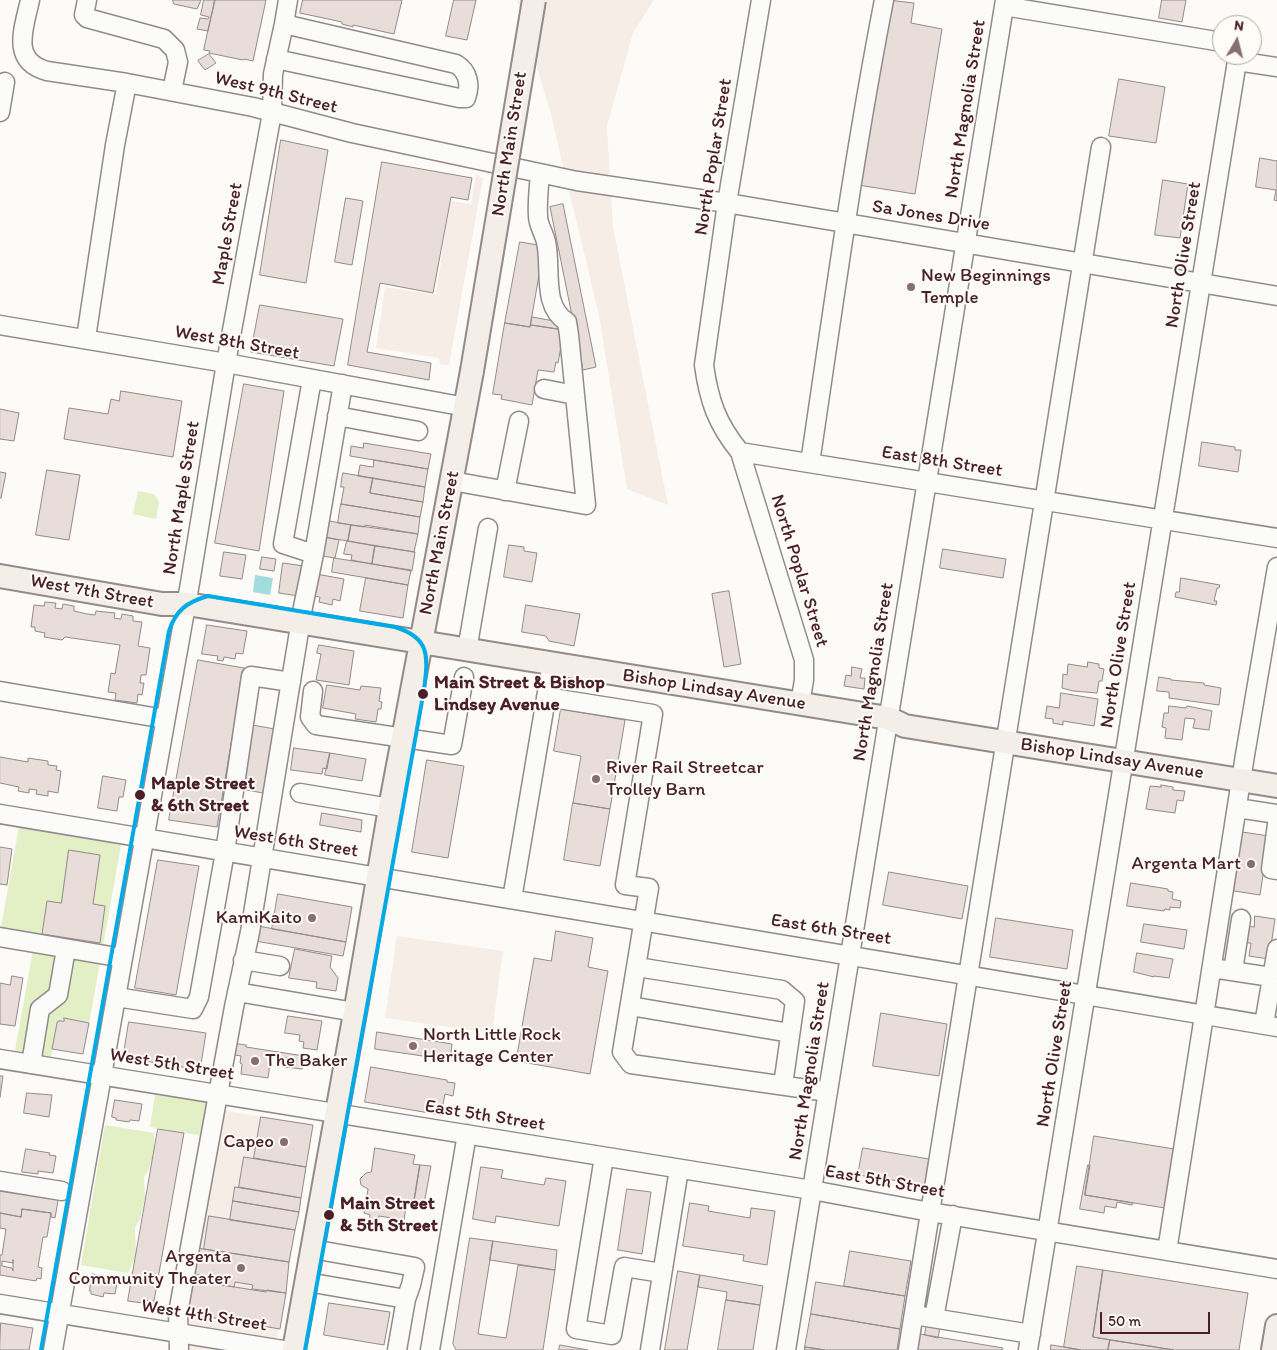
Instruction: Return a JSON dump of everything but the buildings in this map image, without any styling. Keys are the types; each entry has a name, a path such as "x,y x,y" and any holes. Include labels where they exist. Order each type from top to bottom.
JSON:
{"main road":[{"name":"North Main Street","path":"294,1350 390,808 466,407 534,0"},
{"path":"0,566 164,592 186,604"},
{"name":"West 7th Street","path":"0,576 162,604 186,604 422,642"},
{"name":"Bishop Lindsay Avenue","path":"422,642 888,718 908,713 1006,736 1242,773 1277,773"},
{"name":"Bishop Lindsay Avenue","path":"1242,773 1277,786"},
{"path":"1273,1350 1277,1326"}],"street":[{"name":"West 9th Street","path":"30,0 23,32 23,47 25,56 30,64 36,68 253,107 352,133 578,181"},
{"path":"86,0 84,14 87,18 164,39 175,50 178,62 172,91"},
{"name":"Maple Street","path":"226,363 272,112 273,74 288,0"},
{"name":"North Poplar Street","path":"761,0 727,204 704,365 707,385 718,419 740,452 804,660 804,680 800,704"},
{"path":"810,463 846,224 884,0"},
{"path":"1004,3 1212,40"},
{"name":"North Magnolia Street","path":"786,1350 1004,3"},
{"path":"276,59 459,98 466,98 468,93 467,78 461,67 456,64 284,24"},
{"path":"1262,64 1277,67"},
{"name":"North Olive Street","path":"1030,1342 1237,65"},
{"path":"0,112 5,82"},
{"path":"86,338 115,145 127,83"},
{"path":"908,1350 1101,147"},
{"path":"452,481 586,505 567,322 561,319 549,288 546,243 538,217 540,173"},
{"name":"Sa Jones Drive","path":"578,181 1277,296"},
{"name":"West 8th Street","path":"0,325 86,338 466,407"},
{"name":"North Maple Street","path":"55,1350 59,1313 186,604 226,363"},
{"path":"312,379 282,544 314,554"},
{"path":"179,1342 178,1313 243,960 250,932 301,622 343,384"},
{"path":"544,390 575,395"},
{"path":"337,416 418,431"},
{"path":"505,491 519,421"},
{"name":"East 8th Street","path":"740,452 1277,538"},
{"path":"467,650 488,528"},
{"path":"1167,1251 1242,773 1277,567"},
{"path":"512,899 552,663"},
{"path":"116,997 193,1010 199,997 225,852 251,676 291,682"},
{"path":"313,691 310,717 316,724 452,745 464,677"},
{"path":"0,691 165,719"},
{"path":"546,697 653,714 625,885 649,888 622,1052 631,1064 828,1092"},
{"path":"300,793 390,808"},
{"path":"1237,808 1277,814"},
{"name":"West 6th Street","path":"0,814 378,876"},
{"path":"1277,824 1270,869 1277,870"},
{"name":"East 6th Street","path":"378,876 1270,1026"},
{"path":"1233,971 1241,919"},
{"path":"0,937 123,958"},
{"path":"31,1064 40,1009 58,995 66,949"},
{"path":"1270,1026 1271,978 1277,949"},
{"path":"243,960 280,966"},
{"path":"637,967 782,990 795,1001 782,1085"},
{"path":"1212,968 1271,978"},
{"path":"237,992 355,1012"},
{"path":"630,1006 790,1033"},
{"name":"West 5th Street","path":"0,1059 337,1113"},
{"name":"East 5th Street","path":"337,1113 812,1190 930,1212 1277,1270"},
{"path":"430,1350 466,1134"},
{"path":"604,1156 576,1329 612,1335 624,1267 662,1273"},
{"path":"650,1350 679,1169"},
{"path":"0,1181 62,1191"},
{"path":"934,1318 953,1215"},
{"path":"312,1249 414,1267 397,1350"},
{"path":"306,1282 406,1300"},
{"name":"West 4th Street","path":"0,1304 59,1313 179,1342 283,1350"},
{"path":"914,1315 934,1318 1030,1342"}],"shaded area":[{"path":"517,0 654,0 633,33 607,126 613,227 668,505 627,489 599,315 550,111"},
{"path":"476,174 483,178 449,365 440,364 439,358 376,348 385,287 436,295 450,201 471,204"},
{"path":"397,936 503,951 492,1033 385,1018"},
{"path":"215,1109 313,1125 275,1350 179,1350"}],"green space":[{"path":"138,491 154,494 159,502 156,519 133,514"},
{"path":"19,827 121,845 89,1023 64,1018 57,1023 51,1057 15,1051 35,939 0,933"},
{"path":"177,1093 205,1100 209,1103 204,1136 150,1127 155,1095 169,1097"},
{"path":"105,1125 154,1133 154,1152 149,1169 144,1177 145,1198 140,1219 135,1228 136,1254 128,1273 81,1265"}],"water":[{"path":"255,575 273,578 270,595 253,592"}],"transit line":[{"path":"41,1350 169,631 175,618 183,608 194,601 208,596 395,627 415,637 421,643 426,658 424,690 305,1350"}],"place":[{"name":"New Beginnings Temple","path":"911,287"},
{"name":"Main Street & Bishop Lindsey Avenue","path":"423,694"},
{"name":"River Rail Streetcar Trolley Barn","path":"596,779"},
{"name":"Maple Street & 6th Street","path":"140,795"},
{"name":"Argenta Mart","path":"1251,864"},
{"name":"KamiKaito","path":"312,918"},
{"name":"North Little Rock Heritage Center","path":"413,1046"},
{"name":"The Baker","path":"255,1061"},
{"name":"Capeo","path":"284,1142"},
{"name":"Main Street & 5th Street","path":"329,1215"},
{"name":"Argenta Community Theater","path":"241,1268"}]}
